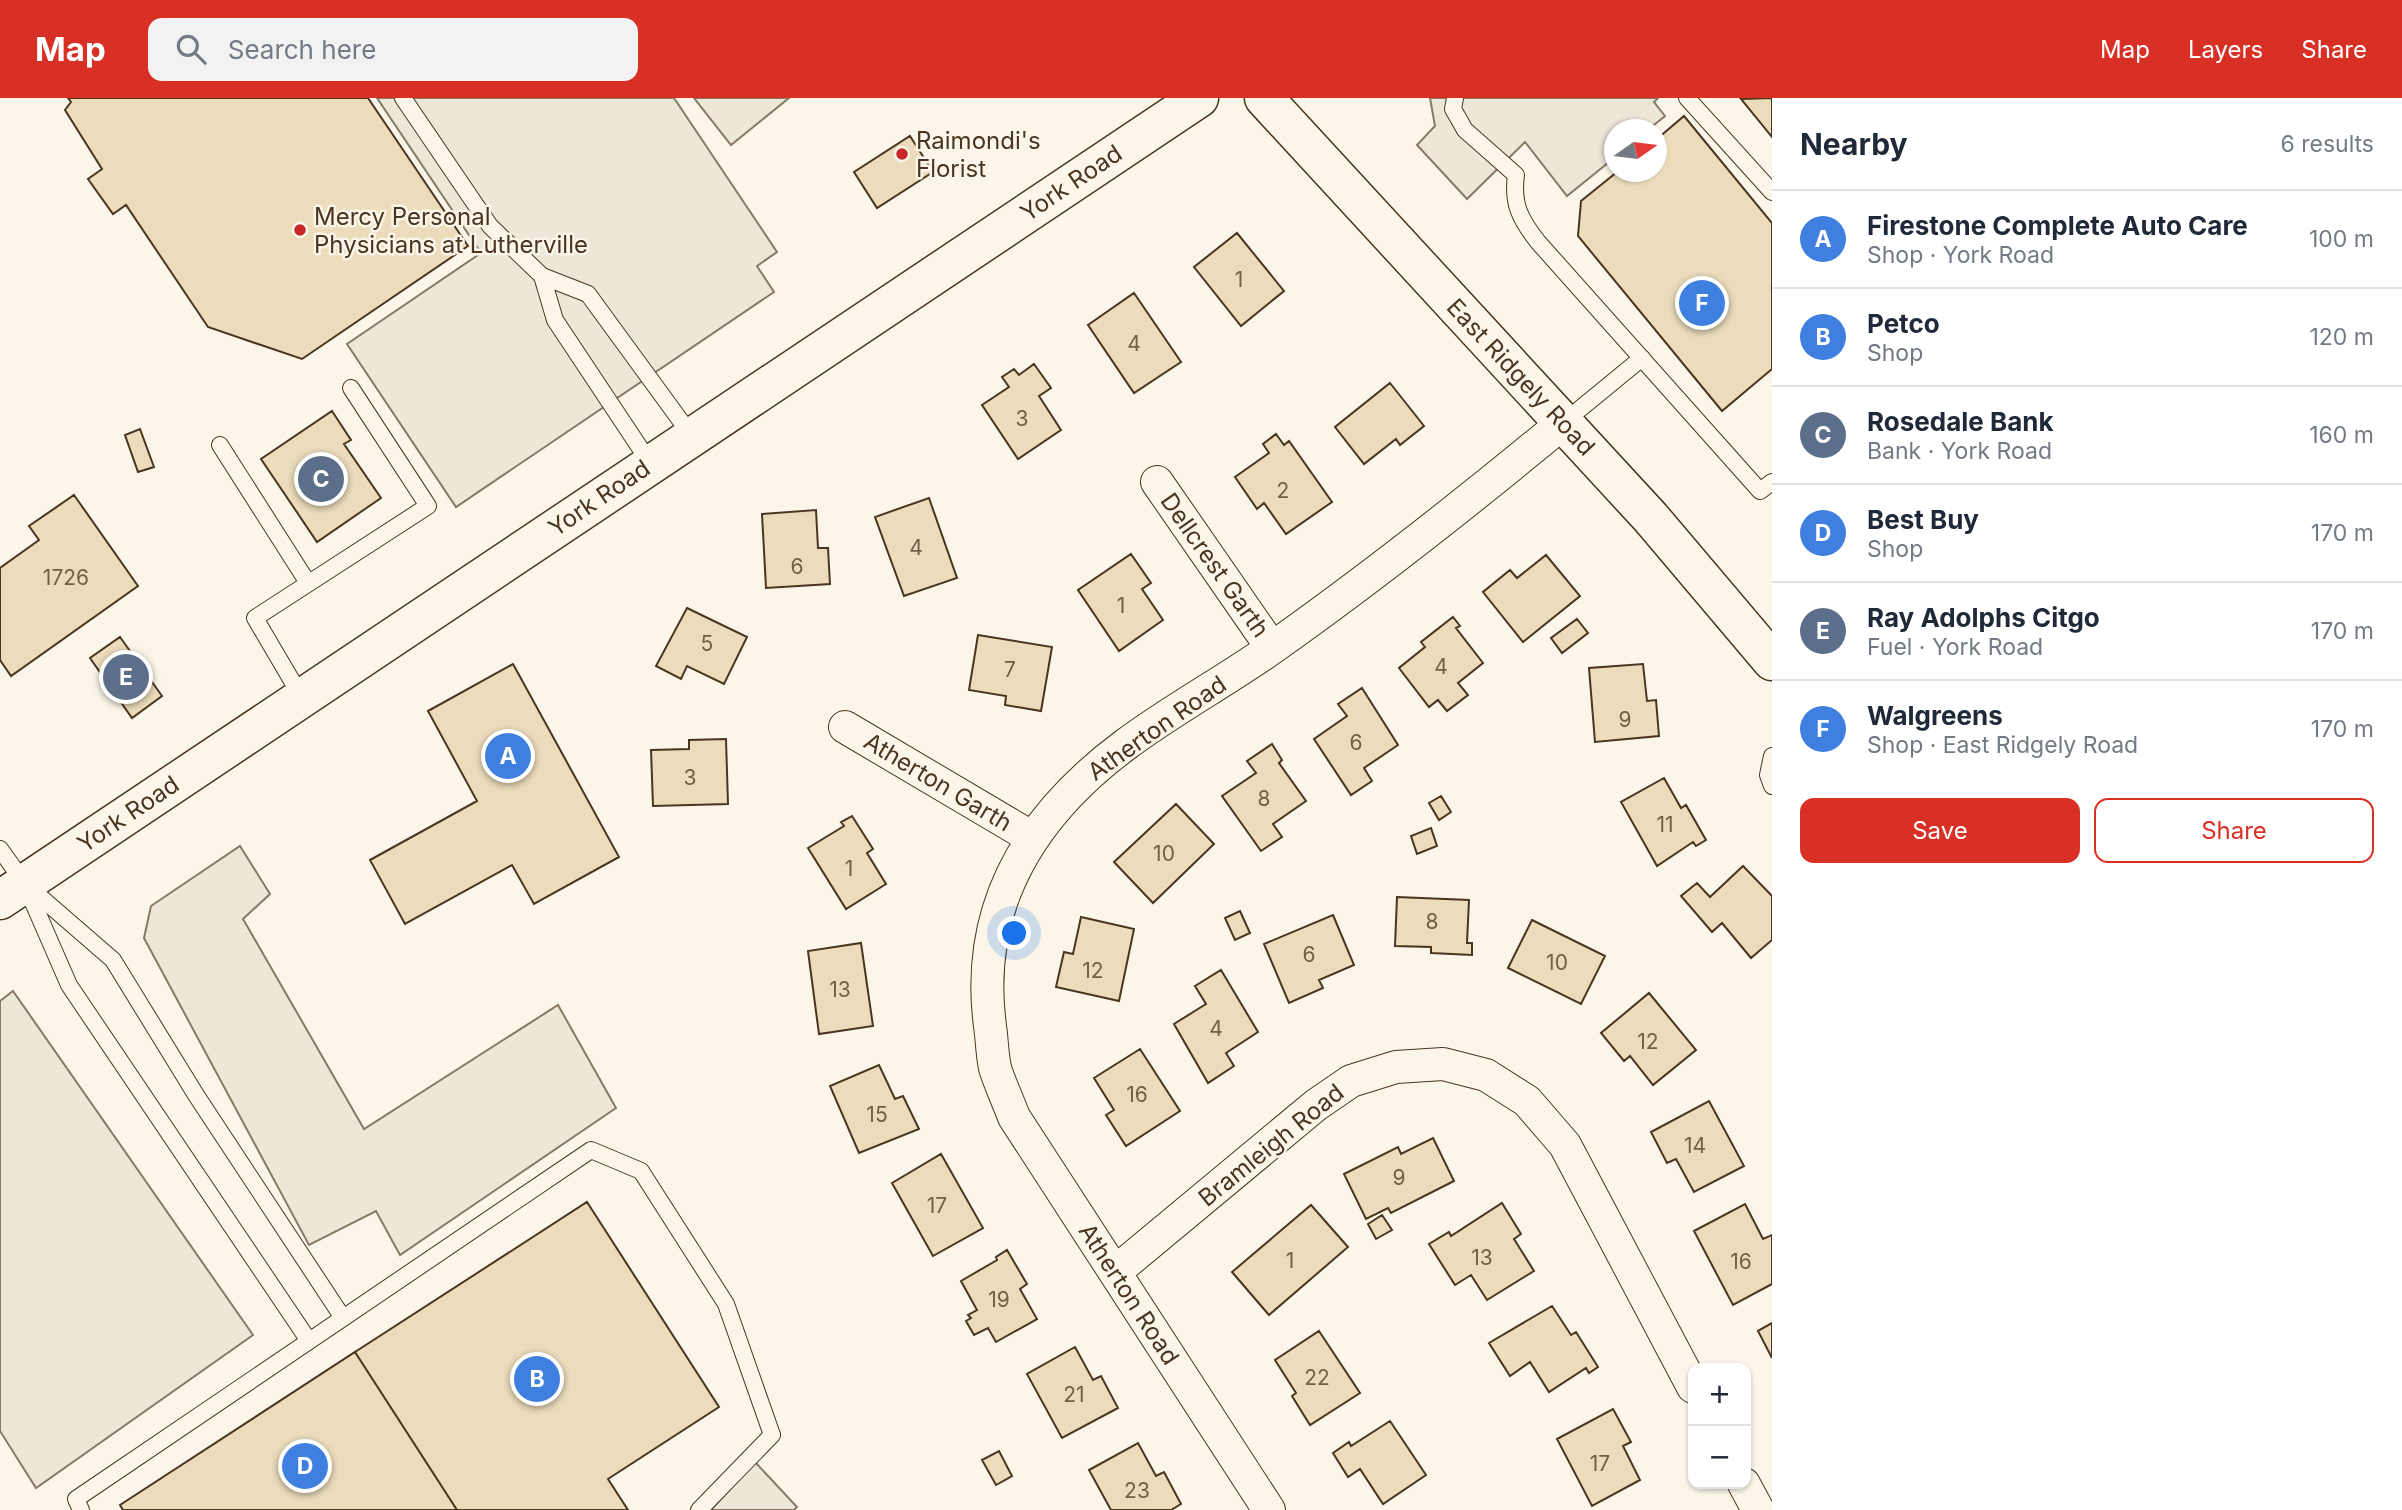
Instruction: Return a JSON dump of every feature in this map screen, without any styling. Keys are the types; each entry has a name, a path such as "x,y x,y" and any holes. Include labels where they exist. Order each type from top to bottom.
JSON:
{"main road":[{"name":"York Road","path":"13,892 691,435 1199,98"},
{"name":"East Ridgely Road","path":"1264,98 1651,518 1772,661"}],"street":[{"name":"Atherton Road","path":"1269,1510 1014,1117 995,1067 987,1003 989,943 1003,889 1031,838 1074,787 1125,745 1272,648 1426,536 1564,422"},
{"name":"Dellcrest Garth","path":"1157,482 1272,648"},
{"name":"Atherton Garth","path":"845,727 1031,838"},
{"name":"Bramleigh Road","path":"1115,1272 1316,1105 1351,1080 1396,1067 1443,1064 1486,1075 1527,1101 1565,1145 1688,1378"},
{"path":"1747,1489 1758,1510"}],"lane":[{"path":"403,98 489,226 542,276 588,294 691,435"},
{"path":"1455,98 1453,109 1465,130 1516,175 1513,197 1526,225 1760,491 1772,482"},
{"path":"1687,98 1772,192"},
{"path":"542,276 555,320 650,463"},
{"path":"1564,422 1642,358"},
{"path":"302,698 255,618 428,506 351,388"},
{"path":"220,445 308,583"},
{"path":"1772,756 1768,775 1772,786"},
{"path":"0,849 13,892 69,985 309,1341"},
{"path":"13,892 113,960 196,1095 343,1318"},
{"path":"81,1510 76,1499 591,1150 641,1171 726,1304 772,1435 699,1510"}],"shaded area":[{"path":"377,98 674,98 777,252 757,266 774,292 456,507 347,344 481,253"},
{"path":"694,98 789,98 731,145"},
{"path":"1430,98 1658,98 1654,102 1665,116 1661,119 1604,119 1604,166 1567,196 1525,142 1467,199 1417,145 1435,126"},
{"path":"240,846 270,894 243,919 364,1129 558,1005 616,1108 400,1255 376,1211 309,1245 144,938 151,906"},
{"path":"13,991 253,1335 36,1488 0,1431 0,1001"},
{"path":"755,1462 797,1507 794,1510 711,1510"}],"building":[{"name":"Mercy Personal Physicians at Lutherville","path":"68,98 368,98 468,246 302,359 208,327 126,205 113,214 88,179 102,169 65,110 71,102"},
{"path":"1772,98 1772,137 1741,99"},
{"path":"1684,116 1772,223 1772,369 1722,411 1578,236 1581,201 1605,182 1667,182 1667,130"},
{"name":"Raimondi's Florist","path":"910,136 933,172 877,208 854,172"},
{"path":"1237,233 1284,291 1241,326 1194,267"},
{"path":"1134,293 1181,362 1134,393 1088,325"},
{"path":"1034,364 1051,388 1039,396 1061,430 1018,459 982,405 1009,387 1002,377 1014,369 1019,375"},
{"path":"1390,383 1424,426 1400,445 1396,439 1364,464 1335,427"},
{"path":"332,411 351,440 344,444 381,498 317,542 261,459"},
{"path":"140,429 154,467 138,472 125,435"},
{"path":"1276,434 1284,445 1289,441 1332,502 1286,534 1264,503 1257,509 1235,477 1269,453 1263,444"},
{"path":"74,495 138,586 11,676 0,660 0,568 39,540 29,526"},
{"path":"929,498 957,578 904,596 875,517"},
{"path":"816,510 818,548 828,548 830,584 766,588 762,514"},
{"path":"1131,554 1151,583 1142,589 1163,620 1119,651 1078,590"},
{"path":"1546,555 1580,596 1523,642 1483,592 1510,570 1517,578"},
{"path":"687,608 747,637 724,684 687,666 681,679 656,666"},
{"path":"1453,617 1460,626 1456,628 1483,663 1458,683 1468,695 1447,711 1438,700 1429,707 1399,668 1425,647 1421,642"},
{"path":"1577,619 1588,633 1562,653 1551,638"},
{"path":"978,635 1052,647 1041,711 1005,705 1006,696 969,690"},
{"path":"120,637 162,696 132,718 90,658"},
{"path":"513,664 619,857 534,904 512,865 405,924 370,860 477,801 428,711"},
{"path":"1643,664 1647,701 1656,700 1659,736 1595,742 1589,668"},
{"path":"1362,688 1398,745 1364,768 1372,781 1351,795 1314,739 1347,716 1338,704"},
{"path":"726,739 728,804 653,806 651,750 689,749 689,740"},
{"path":"1272,744 1282,760 1279,763 1306,801 1273,824 1282,837 1261,851 1222,796 1256,773 1247,761"},
{"path":"1664,778 1681,808 1686,805 1706,840 1696,846 1693,842 1657,866 1621,802"},
{"path":"1441,796 1451,812 1439,820 1429,803"},
{"path":"1176,804 1214,844 1153,903 1114,862"},
{"path":"852,816 873,849 867,853 886,884 846,909 808,848 844,826 841,822"},
{"path":"1431,828 1437,846 1417,854 1411,836"},
{"path":"1743,866 1772,896 1772,940 1751,958 1722,923 1712,932 1681,896 1697,883 1710,897"},
{"path":"1397,897 1469,900 1467,943 1472,943 1472,955 1431,953 1431,947 1395,946"},
{"path":"1240,911 1250,933 1235,940 1225,918"},
{"path":"1333,915 1354,965 1319,980 1323,988 1289,1003 1264,944"},
{"path":"1081,917 1134,929 1119,1001 1056,987 1064,952 1073,954"},
{"path":"1532,920 1605,956 1581,1004 1508,968"},
{"path":"861,943 873,1026 819,1034 808,951"},
{"path":"1221,970 1258,1032 1226,1053 1234,1066 1208,1083 1174,1024 1206,1004 1195,986"},
{"path":"1649,993 1696,1050 1653,1085 1630,1056 1624,1061 1601,1033"},
{"path":"1140,1049 1180,1111 1126,1146 1106,1115 1114,1110 1094,1078"},
{"path":"879,1065 895,1099 903,1096 919,1129 859,1153 830,1086"},
{"path":"1709,1101 1744,1166 1694,1192 1676,1159 1667,1163 1651,1132"},
{"path":"1433,1138 1454,1181 1391,1213 1388,1208 1366,1219 1344,1174 1398,1147 1401,1154"},
{"path":"941,1154 983,1228 933,1256 892,1183"},
{"path":"587,1202 719,1407 608,1479 628,1510 457,1510 355,1352"},
{"path":"1502,1203 1521,1234 1514,1239 1534,1271 1487,1300 1471,1275 1455,1285 1429,1244 1449,1232 1451,1236"},
{"path":"1745,1204 1763,1239 1772,1235 1772,1284 1733,1305 1694,1231"},
{"path":"1311,1205 1348,1247 1269,1315 1232,1272"},
{"path":"1382,1215 1392,1230 1376,1239 1368,1224"},
{"path":"1007,1250 1027,1284 1020,1289 1037,1319 996,1342 988,1328 974,1335 966,1321 971,1318 968,1315 977,1310 961,1281 997,1260 996,1257"},
{"path":"1552,1306 1571,1335 1576,1332 1598,1367 1589,1373 1586,1368 1549,1392 1530,1362 1510,1376 1489,1343"},
{"path":"1772,1323 1772,1358 1758,1331"},
{"path":"1319,1331 1360,1393 1310,1425 1292,1396 1296,1393 1275,1360"},
{"path":"1075,1347 1093,1380 1101,1376 1118,1408 1062,1438 1027,1374"},
{"path":"355,1352 457,1510 123,1510 120,1505"},
{"path":"1613,1409 1631,1442 1623,1446 1640,1480 1592,1506 1557,1439"},
{"path":"1390,1421 1426,1475 1383,1504 1360,1469 1348,1477 1333,1453 1349,1442 1351,1446"},
{"path":"1138,1443 1156,1476 1164,1472 1181,1504 1171,1510 1111,1510 1089,1470"},
{"path":"999,1451 1012,1476 996,1485 982,1460"}],"place":[{"name":"Raimondi's Florist","path":"902,154"},
{"name":"Mercy Personal Physicians at Lutherville","path":"300,230"},
{"name":"Walgreens","path":"1702,303"},
{"name":"Rosedale Bank","path":"321,479"},
{"name":"Ray Adolphs Citgo","path":"126,677"},
{"name":"Firestone Complete Auto Care","path":"508,756"},
{"name":"Petco","path":"537,1379"},
{"name":"Best Buy","path":"305,1466"}]}
